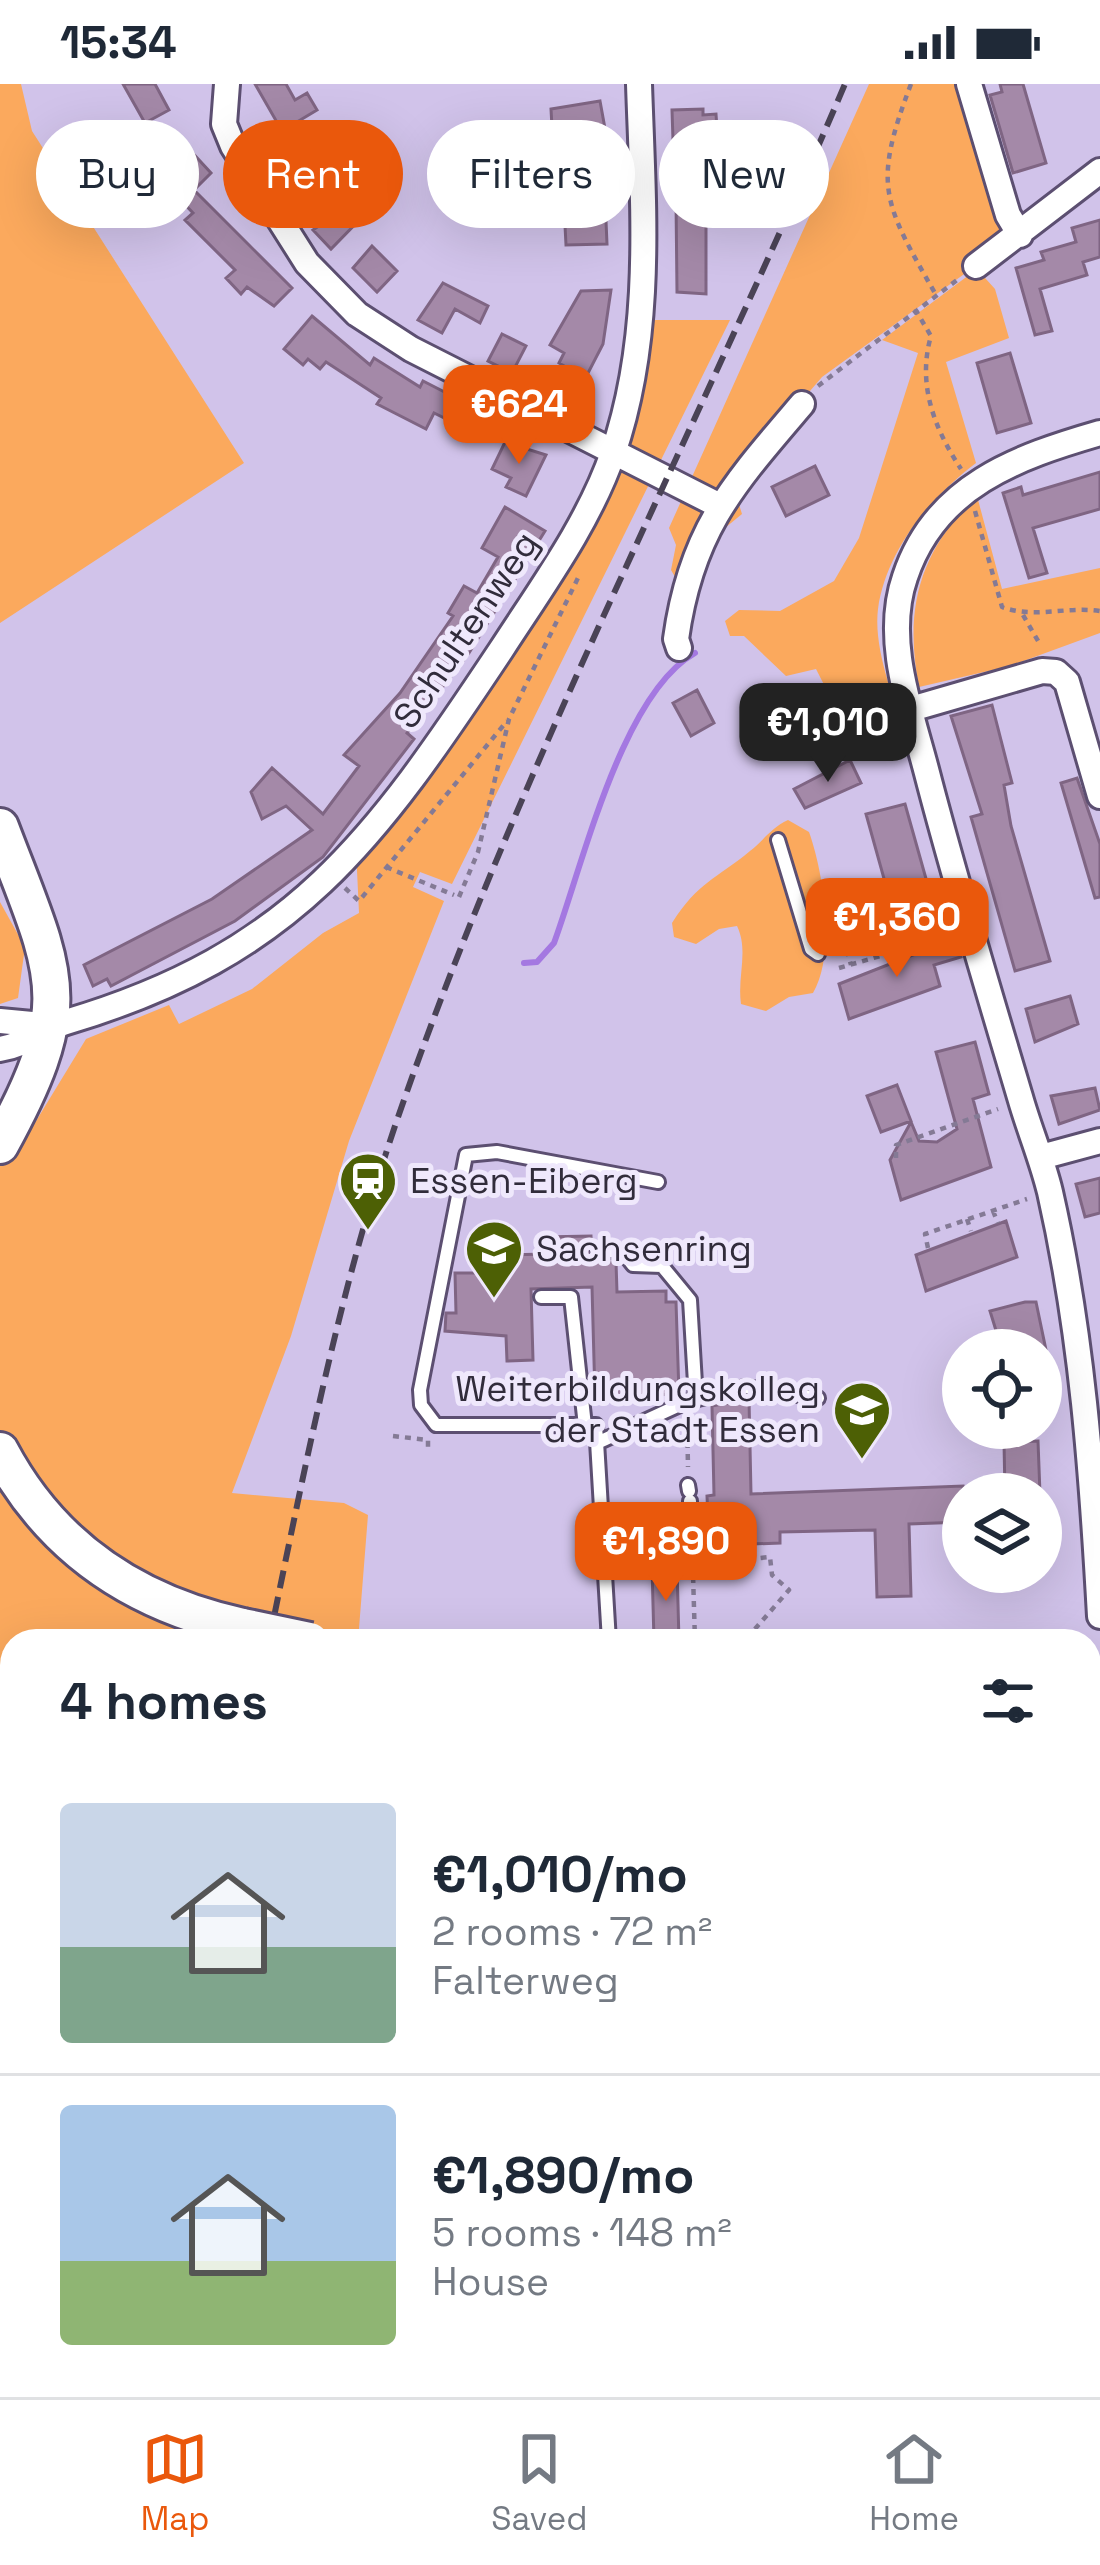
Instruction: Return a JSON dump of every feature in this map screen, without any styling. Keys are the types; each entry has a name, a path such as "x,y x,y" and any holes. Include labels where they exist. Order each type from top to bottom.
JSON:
{"street":[{"path":"226,84 224,124 233,146 307,263 357,314 411,350 718,505"},
{"name":"Schultenweg","path":"0,1049 22,1045 53,1026 178,983 273,927 332,875 506,641 555,566 614,452 641,304 639,84"},
{"path":"969,84 1003,199 1020,235"},
{"path":"976,266 1100,171"},
{"path":"679,648 676,639 688,570 718,505 802,404"},
{"path":"1100,433 1018,458 969,487 929,531 903,581 900,666 971,930 1041,1157 1094,1405 1100,1616"},
{"path":"911,709 1042,671 1056,673 1066,682 1100,796"},
{"path":"0,827 43,942 52,982 53,1026 32,1088 0,1145"},
{"name":"Schultenweg","path":"0,1021 53,1026"},
{"path":"1041,1157 1100,1141"},
{"path":"0,1451 19,1487 61,1540 100,1569 171,1607 253,1629"}],"lane":[{"path":"778,839 811,949 818,954"},
{"path":"608,1629 596,1425 436,1425 421,1405 419,1390 466,1155 497,1152 658,1182"},
{"path":"598,1251 622,1252 633,1265 662,1266 690,1300 691,1401"},
{"path":"541,1297 571,1297 585,1426"},
{"path":"597,1443 691,1401 745,1387 818,1398"}],"path":[{"path":"910,84 884,175 894,218 936,295"},
{"path":"802,404 824,380 976,266"},
{"path":"915,309 931,336 923,369 932,409 969,487 1002,607 1023,615 1072,607 1100,611"},
{"path":"386,867 457,896 478,852 508,719 582,567"},
{"path":"1023,615 1056,673"},
{"path":"332,875 359,901 508,719"},
{"path":"839,968 971,930"},
{"path":"847,950 851,965"},
{"path":"896,1158 896,1145 1021,1101"},
{"path":"928,1248 925,1234 1049,1192"},
{"path":"993,1211 998,1223"},
{"path":"967,1219 970,1231"},
{"path":"949,1225 952,1237"},
{"path":"691,1401 694,1629"},
{"path":"393,1436 428,1440 428,1452"},
{"path":"604,1563 692,1564 770,1557 772,1575 789,1590 755,1629"}],"shaded area":[{"path":"0,84 21,84 36,137 36,228 94,228 244,463 0,623"},
{"path":"869,84 958,84 1007,243 822,377 732,482 742,514 720,532 698,582 678,582 671,570 676,545 669,528 804,228 829,228 829,173"},
{"path":"977,269 995,289 1009,338 946,362 976,463 913,527 890,566 878,609 882,658 905,739 876,723 847,730 816,669 786,676 744,636 730,636 725,621 739,610 780,611 834,581 859,538 918,353 882,340"},
{"path":"640,320 730,320 452,884 420,872 413,887 444,901 349,1141 291,1336 232,1493 344,1503 368,1515 359,1629 0,1629 0,1113 33,1126 86,1039 169,1005 179,1024 252,989 323,933 359,913 356,849 603,478"},
{"path":"977,496 1002,589 1100,568 1100,633 1010,666 919,687 914,632 921,583 941,538"},
{"path":"788,820 809,832 814,849 823,891 824,957 813,993 789,997 766,1011 741,1004 742,945 737,926 719,929 696,944 674,937 672,923 699,889"},
{"path":"0,902 25,947 18,998 0,1004"}],"building":[{"path":"123,84 155,84 169,110 143,120"},
{"path":"255,84 286,84 295,100 307,93 317,110 300,120 276,120"},
{"path":"1000,84 1023,84 1046,163 1013,173 990,95 1002,92"},
{"path":"600,101 603,120 552,120 551,109"},
{"path":"703,109 703,115 716,114 716,120 672,120 672,110"},
{"path":"199,160 211,173 199,185"},
{"path":"199,195 223,219 223,228 232,228 292,288 274,306 247,287 241,294 226,278 235,270 193,228 199,228"},
{"path":"1100,220 1100,257 1083,262 1087,275 1040,289 1052,331 1035,335 1016,268 1044,260 1041,252 1076,242 1072,228"},
{"path":"316,228 351,228 331,249"},
{"path":"565,228 606,228 607,244 566,245"},
{"path":"676,228 706,228 706,294 677,292"},
{"path":"372,246 397,271 377,292 353,268"},
{"path":"443,283 488,306 480,323 455,309 442,333 418,320"},
{"path":"611,290 603,344 572,404 552,394 566,367 559,363 564,353 550,345 581,291"},
{"path":"312,316 370,365 374,358 420,387 423,381 497,419 487,439 434,413 426,429 377,404 381,398 326,362 320,369 308,359 303,365 284,349"},
{"path":"502,334 526,346 512,373 488,361"},
{"path":"1010,353 1031,423 997,433 977,363"},
{"path":"505,442 546,455 526,496 506,487 511,478 492,469"},
{"path":"815,466 829,495 786,516 772,487"},
{"path":"1100,472 1100,509 1033,528 1047,573 1029,578 1003,493 1021,487 1023,495"},
{"path":"505,507 545,531 469,653 407,733 414,739 323,857 235,921 111,986 107,979 93,986 84,965 212,899 312,830 286,806 262,819 251,792 272,768 323,814 359,766 344,755 400,693 453,616 448,613 464,586 477,593 498,557 482,548"},
{"path":"697,690 714,723 691,736 673,703"},
{"path":"992,705 1012,783 1004,785 1011,826 1050,961 1015,971 971,817 982,814 951,716"},
{"path":"850,760 861,783 805,808 794,789"},
{"path":"1077,778 1100,844 1100,897 1095,898 1061,783"},
{"path":"905,804 932,900 893,911 866,814"},
{"path":"956,938 961,957 934,965 940,986 849,1019 839,984"},
{"path":"1070,996 1078,1024 1035,1042 1026,1009"},
{"path":"975,1042 989,1094 973,1099 991,1167 901,1200 890,1160 911,1122 919,1141 937,1142 957,1129 936,1052"},
{"path":"897,1085 911,1121 881,1132 867,1096"},
{"path":"1095,1088 1100,1110 1059,1124 1051,1096"},
{"path":"1100,1178 1100,1213 1085,1217 1076,1184"},
{"path":"1006,1221 1017,1257 926,1291 916,1255"},
{"path":"591,1236 592,1261 616,1262 617,1292 666,1291 666,1302 676,1302 679,1394 595,1397 592,1287 531,1289 533,1360 507,1361 506,1336 445,1331 446,1313 456,1313 455,1273 480,1273 479,1264 505,1264 504,1255 543,1254 543,1237"},
{"path":"1036,1302 1042,1329 996,1329 990,1311"},
{"path":"749,1399 751,1494 942,1487 942,1523 909,1524 911,1596 877,1597 875,1530 780,1532 780,1543 752,1544 753,1549 711,1550 698,1544 701,1518 708,1518 707,1496 714,1495 712,1406"},
{"path":"1004,1449 1038,1449 1039,1473 1005,1473"},
{"path":"652,1567 677,1567 679,1629 654,1629"}],"waterway":[{"path":"524,963 537,962 554,943 608,784 646,704 669,674 695,653"}],"railway":[{"path":"272,1629 357,1250 396,1123 445,990 553,728 845,84"}],"place":[{"name":"Essen-Eiberg","path":"368,1232"},
{"name":"Sachsenring","path":"494,1300"},
{"name":"Weiterbildungskolleg der Stadt Essen","path":"862,1461"}]}
